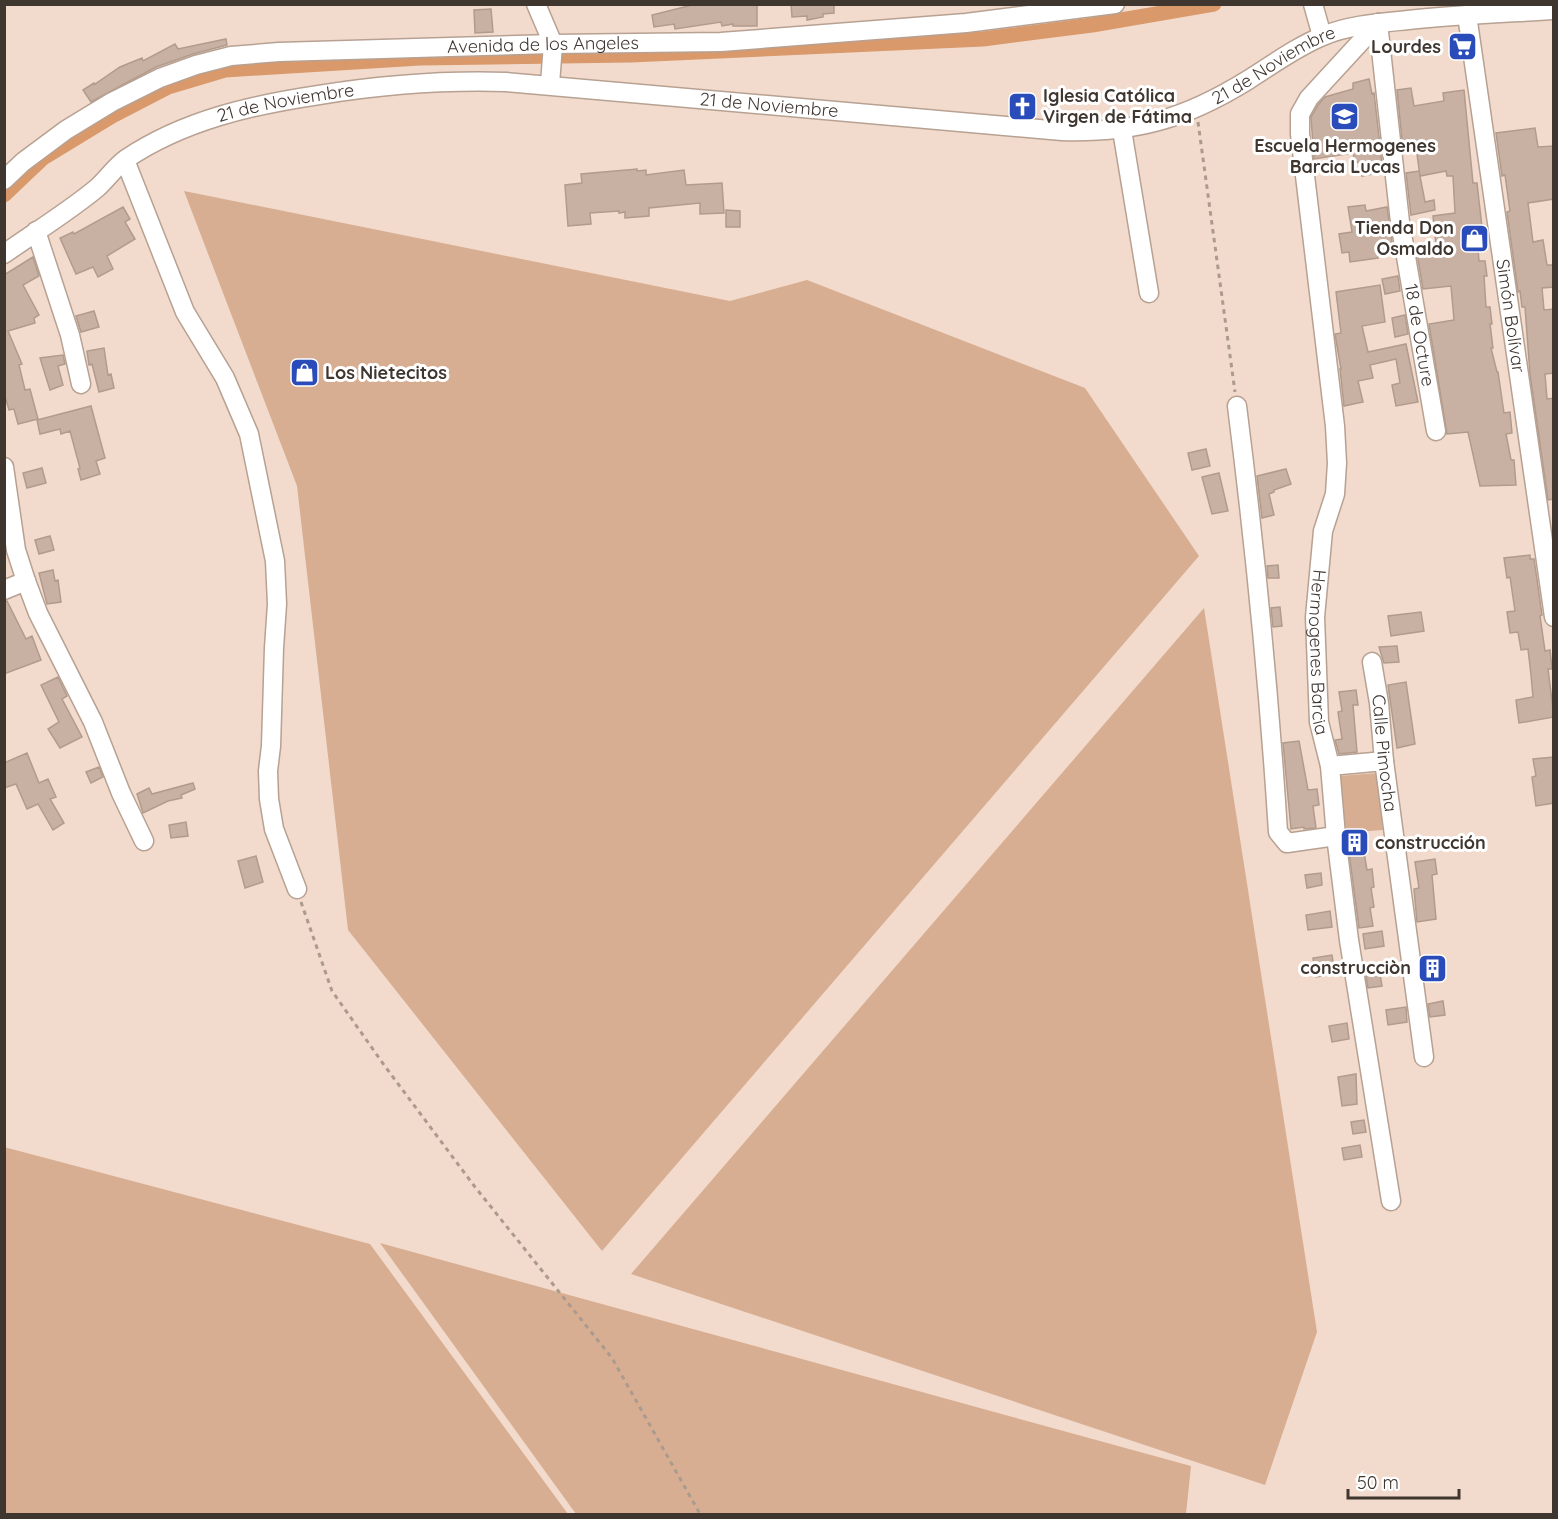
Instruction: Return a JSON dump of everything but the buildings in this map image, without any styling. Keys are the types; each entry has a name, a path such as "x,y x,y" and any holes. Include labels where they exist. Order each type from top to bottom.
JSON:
{"street":[{"path":"536,4 552,62"},
{"name":"Avenida de los Angeles","path":"4,180 49,142 94,113 160,78 196,65 231,57 279,52 552,62 722,42 999,19 1115,4"},
{"path":"1313,4 1322,36"},
{"name":"21 de Noviembre","path":"4,255 97,188 125,160 200,122 223,114 290,99 438,81 488,81 552,62 1062,131 1095,132 1122,130 1172,118 1197,108 1322,36 1349,27 1458,12 1554,10"},
{"name":"Simón Bolívar","path":"1458,12 1549,548 1554,617"},
{"name":"18 de Octure","path":"1378,23 1400,222 1436,431"},
{"name":"Hermogenes Barcia","path":"1378,23 1309,98 1300,114 1300,134 1335,426 1337,463 1335,494 1323,531 1315,617 1319,722 1330,766 1336,836 1350,940 1391,1201"},
{"path":"1122,130 1149,293"},
{"path":"125,160 185,312 225,378 249,434 275,561 277,604 268,771 269,799 274,829 297,889"},
{"path":"36,231 70,335 81,384"},
{"path":"1237,406 1253,534 1270,712 1278,832 1287,843 1336,836"},
{"path":"4,467 16,550 26,581 38,613 93,722 121,793 144,841"},
{"path":"4,590 26,581"},
{"name":"Calle Pimocha","path":"1372,662 1424,1057"},
{"path":"1330,766 1384,761"}],"path":[{"path":"1197,108 1237,406"},
{"path":"297,889 332,991 475,1187 612,1358 700,1515"}],"shaded area":[{"path":"184,191 730,301 807,280 1085,388 1199,556 602,1251 348,930 297,486"},
{"path":"1204,608 1317,1332 1265,1485 631,1274"},
{"path":"1378,773 1383,830 1345,833 1339,776"},
{"path":"4,1147 370,1244 568,1514 5,1514"},
{"path":"380,1243 1191,1466 1186,1514 576,1514"}],"waterway":[{"path":"4,195 43,158 112,116 168,87 225,70 420,58 631,55 983,39 1092,25 1214,4"}],"place":[{"name":"Lourdes","path":"1462,47"},
{"name":"Iglesia Católica Virgen de Fátima","path":"1022,106"},
{"name":"Escuela Hermogenes Barcia Lucas","path":"1345,117"},
{"name":"Tienda Don Osmaldo","path":"1475,238"},
{"name":"Los Nietecitos","path":"304,373"},
{"name":"construcción","path":"1354,843"},
{"name":"construcciòn","path":"1432,968"}]}
